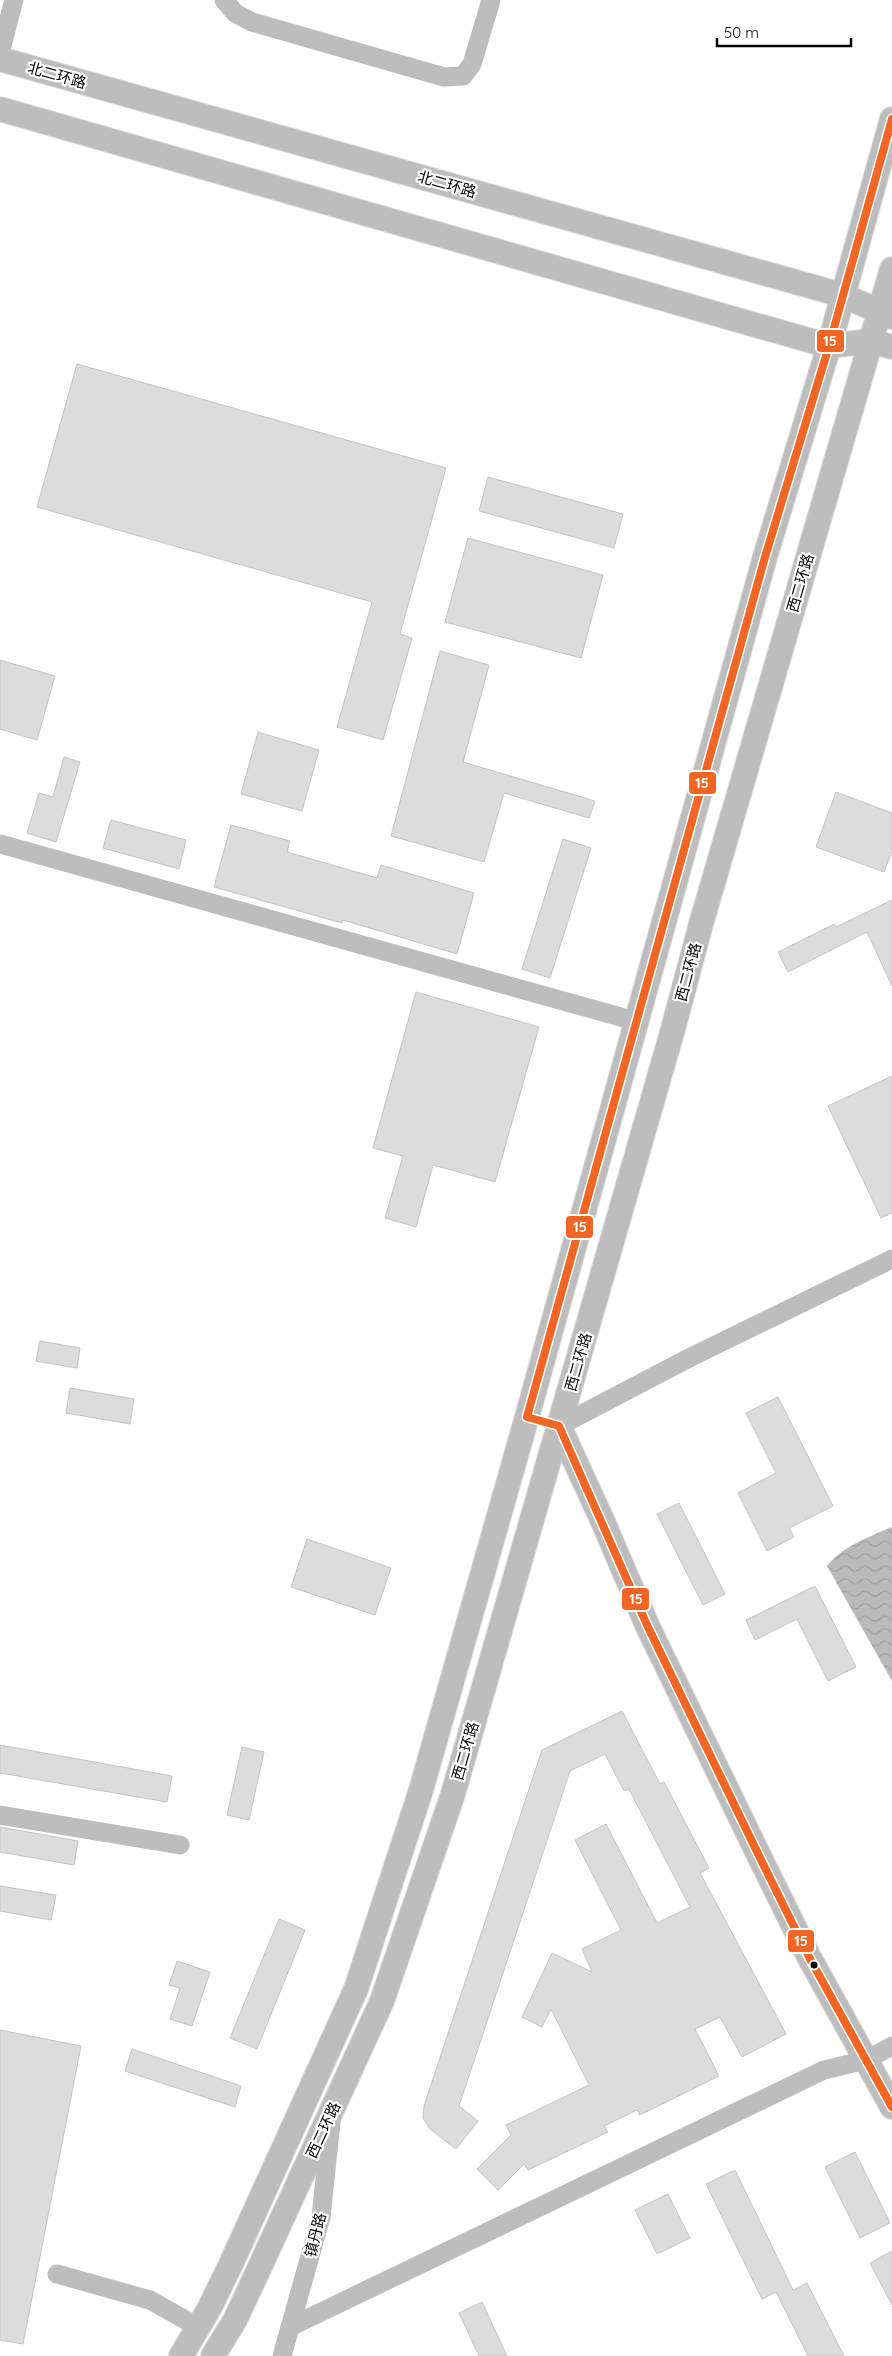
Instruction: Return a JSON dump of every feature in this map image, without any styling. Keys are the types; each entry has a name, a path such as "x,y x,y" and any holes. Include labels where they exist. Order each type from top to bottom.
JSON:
{"main road":[{"name":"北二环路","path":"0,59 842,295 886,315"},
{"path":"0,109 829,346 881,344"},
{"name":"西二环路","path":"181,2356 231,2264 305,2098 356,1990 421,1790 527,1417 765,556 829,346 892,119"},
{"name":"西二环路","path":"213,2356 235,2320 382,2001 450,1803 673,1029 703,915 881,344 892,270"},
{"path":"635,1021 673,1029"},
{"path":"527,1417 559,1426 604,1524 647,1625 809,1957 892,2107"},
{"path":"305,2098 332,2111"}],"street":[{"path":"0,53 14,0"},
{"path":"224,0 235,13 252,22 444,77 463,76 472,64 491,0"},
{"path":"0,844 635,1021"},
{"path":"559,1426 691,1357 892,1259"},
{"path":"0,1816 180,1844"},
{"path":"290,2328 824,2070 866,2060 892,2046"},
{"name":"镇丹路","path":"282,2356 321,2217 332,2111"},
{"path":"57,2274 150,2300 198,2326"}],"water":[{"path":"892,1527 892,1681 827,1566 833,1559 849,1548 866,1538"}],"building":[{"path":"77,364 446,468 400,634 412,638 383,740 337,727 372,602 37,507"},
{"path":"488,477 623,514 614,548 479,511"},
{"path":"468,538 603,575 581,658 445,622"},
{"path":"440,651 489,665 463,762 595,801 589,818 504,793 484,862 391,836"},
{"path":"0,660 55,676 37,740 0,729"},
{"path":"258,732 319,750 302,811 241,794"},
{"path":"64,757 80,762 56,842 27,833 39,793 53,797"},
{"path":"836,792 892,813 892,851 884,872 816,847"},
{"path":"111,820 186,840 179,869 103,848"},
{"path":"231,825 290,841 287,852 377,878 381,865 474,893 457,954 343,920 342,923 214,887"},
{"path":"563,839 591,848 550,978 522,969"},
{"path":"892,900 892,986 867,932 788,972 778,952 834,924 836,927"},
{"path":"416,992 539,1027 495,1182 433,1165 416,1227 385,1218 403,1156 373,1148"},
{"path":"892,1076 892,1213 881,1218 828,1106"},
{"path":"40,1341 80,1348 77,1368 36,1361"},
{"path":"70,1388 134,1399 130,1424 66,1413"},
{"path":"778,1397 833,1506 789,1528 794,1537 767,1551 738,1493 776,1473 746,1413"},
{"path":"679,1503 725,1594 703,1605 657,1514"},
{"path":"307,1539 391,1568 375,1615 291,1587"},
{"path":"815,1586 856,1667 828,1681 797,1619 755,1640 746,1620"},
{"path":"622,1711 660,1784 664,1782 709,1868 700,1873 786,2034 742,2057 720,2017 695,2029 719,2076 640,2115 637,2110 604,2126 608,2132 528,2170 524,2164 498,2190 477,2169 511,2135 506,2125 589,2085 551,2009 542,2027 522,2017 552,1953 592,1972 582,1949 621,1930 575,1840 606,1824 657,1923 690,1907 629,1789 624,1791 605,1754 570,1771 459,2106 478,2121 456,2149 430,2129 423,2118 424,2106 542,1750"},
{"path":"0,1745 172,1776 167,1802 0,1773"},
{"path":"242,1747 264,1752 249,1820 227,1815"},
{"path":"0,1827 78,1841 74,1865 0,1852"},
{"path":"0,1886 56,1895 51,1920 0,1911"},
{"path":"279,1919 305,1930 257,2049 230,2038"},
{"path":"177,1961 210,1972 192,2026 170,2019 180,1988 169,1985"},
{"path":"0,2030 81,2046 23,2344 0,2340"},
{"path":"132,2049 241,2086 235,2107 125,2071"},
{"path":"855,2152 890,2223 860,2238 825,2167"},
{"path":"735,2170 793,2290 807,2283 844,2356 808,2356 776,2292 762,2299 706,2184"},
{"path":"668,2194 690,2238 657,2254 635,2210"},
{"path":"892,2251 892,2305 870,2263"},
{"path":"482,2302 507,2356 479,2356 459,2313"}],"transit line":[{"name":"15","path":"559,1426 527,1417 765,557 829,346 892,119"},
{"name":"15","path":"559,1426 647,1625 764,1866 809,1957 892,2107"}]}
